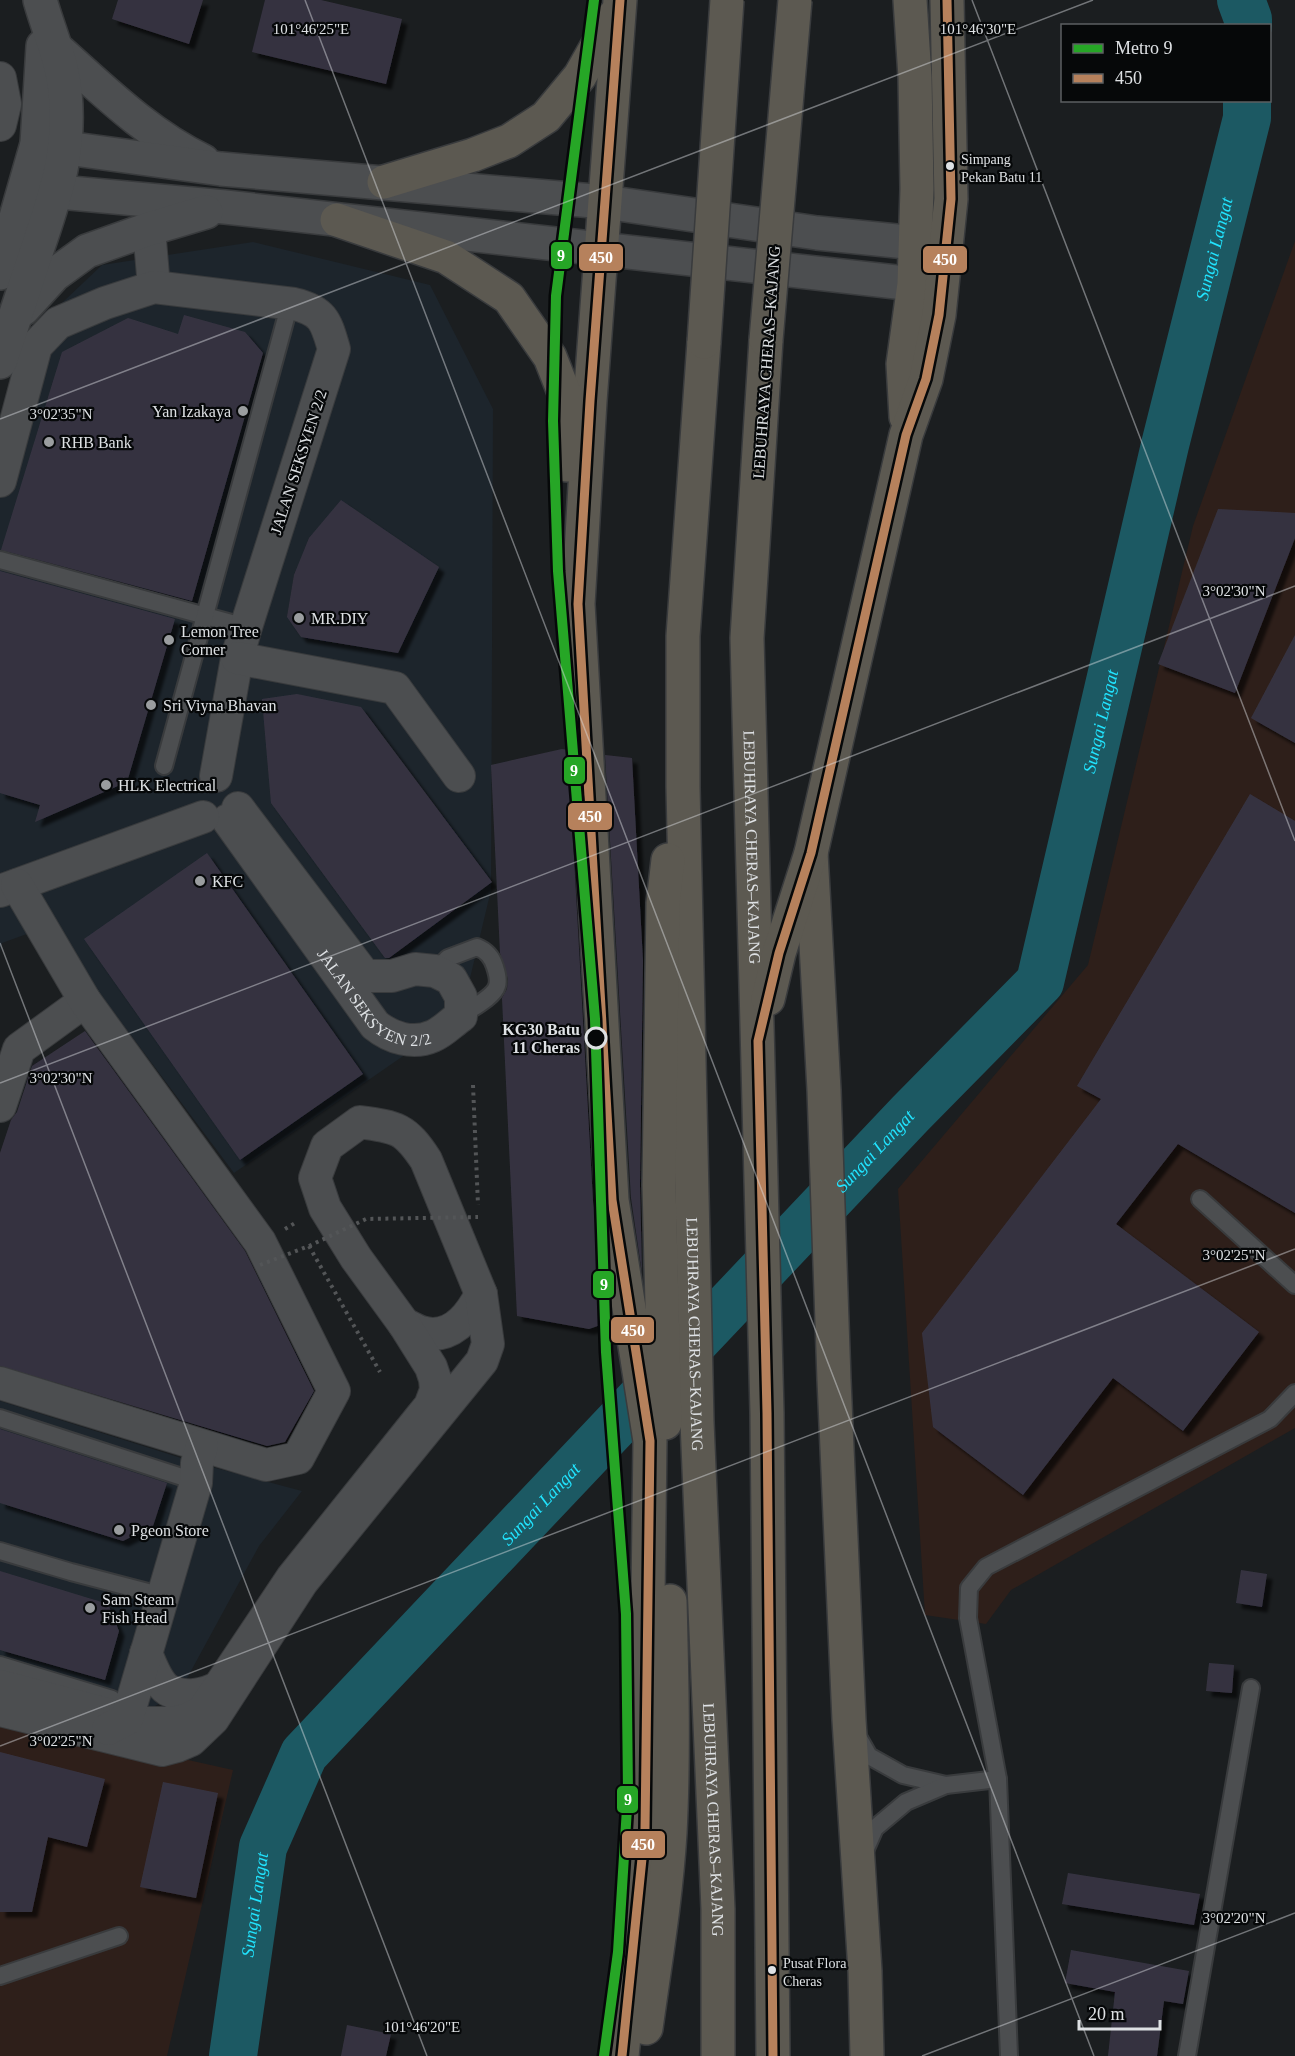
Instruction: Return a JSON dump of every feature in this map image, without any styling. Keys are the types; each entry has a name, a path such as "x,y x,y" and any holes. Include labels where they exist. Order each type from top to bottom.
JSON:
{"highway":[{"name":"LEBUHRAYA CHERAS–KAJANG","path":"718,2056 718,1909 697,1422 683,787 683,636 727,0"},
{"name":"LEBUHRAYA CHERAS–KAJANG","path":"773,2056 767,1413 747,638 766,340 795,0"},
{"path":"906,435 903,364 914,284 916,243 915,77 910,0"},
{"path":"758,1041 779,953 811,853 906,435 926,379 939,315 950,210 950,83 947,0"},
{"path":"384,183 473,156 509,141 546,117 580,76 619,4"},
{"path":"619,4 578,604 612,1200 650,1441 645,1829 622,2056"},
{"path":"337,220 446,257 509,298 544,348 565,395 567,460 564,533 578,604"},
{"path":"641,2056 663,1918 670,1833 673,1728 659,1185 663,903 670,840 683,787"},
{"path":"811,853 824,1090 849,1720 867,2056"}],"street":[{"path":"48,26 122,107 176,148 221,169"},
{"path":"0,362 14,319 51,146 67,131 65,91 48,26"},
{"path":"51,146 221,169 605,202 817,233 916,243"},
{"path":"41,190 225,207 914,284"},
{"path":"0,273 41,190"},
{"path":"14,319 54,275 87,252 149,229 225,207"},
{"path":"0,481 36,346 58,323 105,303 154,287 149,229"},
{"name":"JALAN SEKSYEN 2/2","path":"154,287 291,303 313,308 327,325 334,349 237,658 216,776 227,779 236,786 240,797 216,811"},
{"path":"237,658 395,688 459,776"},
{"path":"0,1383 194,1462 266,1465 298,1458 334,1391 260,1242 85,1001 6,883 216,811"},
{"name":"JALAN SEKSYEN 2/2","path":"216,811 365,976 392,976 416,969 435,971 451,979 461,997 461,1016 433,1036 410,1041 386,1034 375,1025 216,811"},
{"path":"0,1106 19,1049 85,1001"},
{"path":"0,1686 110,1717 162,1750 190,1740 213,1719 302,1582 482,1361 488,1344 481,1294 426,1160 413,1140 392,1126 360,1122 327,1146 315,1178 326,1208 356,1258 404,1324 431,1367 436,1390 430,1406 292,1578 203,1711 188,1719 172,1723 146,1723 110,1717 0,1710"},
{"path":"404,1324 421,1332 448,1330 468,1317 481,1294"},
{"path":"110,1717 196,1483 194,1462"},
{"path":"110,1717 146,1653 154,1593"},
{"path":"146,1653 154,1672 168,1690 187,1695 208,1694 219,1687"}],"lane":[{"path":"164,766 291,303"},
{"path":"0,560 246,627"},
{"path":"435,971 448,958 477,947 486,951 493,961 498,977 497,986 492,995 461,1016"},
{"path":"1200,1198 1295,1285"},
{"path":"1009,2056 998,1779 968,1618 969,1588 986,1567 1270,1419 1295,1392"},
{"path":"0,1418 194,1462"},
{"path":"0,1551 154,1593"},
{"path":"0,1665 110,1717"},
{"path":"1187,2056 1251,1688"},
{"path":"849,1720 869,1756 903,1775 946,1785"},
{"path":"858,1868 875,1828 906,1802 946,1785 998,1779"},
{"path":"0,1976 119,1936"}],"path":[{"path":"474,1085 477,1190"},
{"path":"260,1265 309,1246 366,1219 478,1217"},
{"path":"283,1231 294,1223"},
{"path":"309,1246 380,1372"}],"shaded area":[{"path":"1295,241 1295,1428 1011,1590 986,1624 925,1615 898,1189 1088,965 1193,526"},
{"path":"253,242 430,285 493,409 491,890 461,1016 234,1173 49,926 2,943 0,952 0,422 25,338 102,265"},
{"path":"0,1401 197,1463 302,1491 259,1546 179,1693 144,1712 0,1677"},
{"path":"0,1718 233,1770 167,2056 0,2056"}],"building":[{"path":"118,0 203,0 189,44 112,19"},
{"path":"265,0 321,0 402,19 386,84 252,52"},
{"path":"184,315 245,332 263,353 192,601 1,550 62,352 128,318 178,334"},
{"path":"341,500 439,567 398,653 301,637 287,617 294,575 309,538"},
{"path":"1218,509 1295,513 1295,538 1235,693 1158,664"},
{"path":"0,571 175,619 127,782 35,822 40,805 0,793"},
{"path":"1295,635 1295,743 1251,718"},
{"path":"297,694 361,707 492,882 389,958 385,958 271,803 262,699"},
{"path":"562,749 568,750 593,1201 612,1321 589,1329 517,1316 502,998 507,989 508,979 500,953 491,765"},
{"path":"605,755 632,758 643,961 640,1185 642,1273 631,1198"},
{"path":"1250,794 1295,821 1295,1213 1178,1144 1116,1224 1259,1332 1183,1431 1113,1378 1023,1495 933,1427 922,1333 1101,1099 1077,1086"},
{"path":"207,853 363,1074 240,1160 84,939"},
{"path":"85,1031 245,1251 314,1391 285,1442 267,1446 0,1366 0,1153 11,1120 17,1112 32,1066"},
{"path":"0,1429 167,1483 153,1526 123,1541 0,1503"},
{"path":"1241,1570 1267,1574 1262,1607 1236,1603"},
{"path":"0,1571 108,1604 119,1631 105,1680 0,1650"},
{"path":"1209,1663 1234,1665 1232,1693 1206,1691"},
{"path":"0,1752 105,1779 87,1847 48,1837 32,1912 0,1912"},
{"path":"163,1782 218,1793 196,1898 140,1887"},
{"path":"1068,1873 1200,1894 1194,1925 1062,1904"},
{"path":"1071,1950 1189,1971 1183,2004 1164,2001 1157,2056 1108,2056 1115,1992 1065,1983"},
{"path":"347,2025 391,2034 386,2056 341,2056"}],"waterway":[{"name":"Sungai Langat","path":"1241,0 1248,24"},
{"name":"Sungai Langat","path":"233,2056 263,1847 304,1754 910,1114 1040,982 1165,445 1247,118 1247,102"}],"metro line":[{"name":"9","path":"594,0 556,296 553,421 558,571 595,1019 606,1352 626,1614 628,1792 618,1952 604,2056"}],"transit line":[{"name":"450","path":"620,0 590,401 578,604 612,1200 650,1441 645,1829 622,2056"},
{"name":"450","path":"773,2056 767,1413 758,1041 779,953 811,853 906,435 926,379 939,315 951,199 947,0"}],"place":[{"name":"Simpang Pekan Batu 11","path":"950,166"},
{"name":"Yan Izakaya","path":"243,411"},
{"name":"RHB Bank","path":"49,442"},
{"name":"MR.DIY","path":"299,618"},
{"name":"Lemon Tree Corner","path":"169,640"},
{"name":"Sri Viyna Bhavan","path":"151,705"},
{"name":"HLK Electrical","path":"106,785"},
{"name":"KFC","path":"200,881"},
{"name":"KG30 Batu 11 Cheras","path":"596,1038"},
{"name":"Pgeon Store","path":"119,1530"},
{"name":"Sam Steam Fish Head","path":"90,1608"},
{"name":"Pusat Flora Cheras","path":"772,1970"}]}
